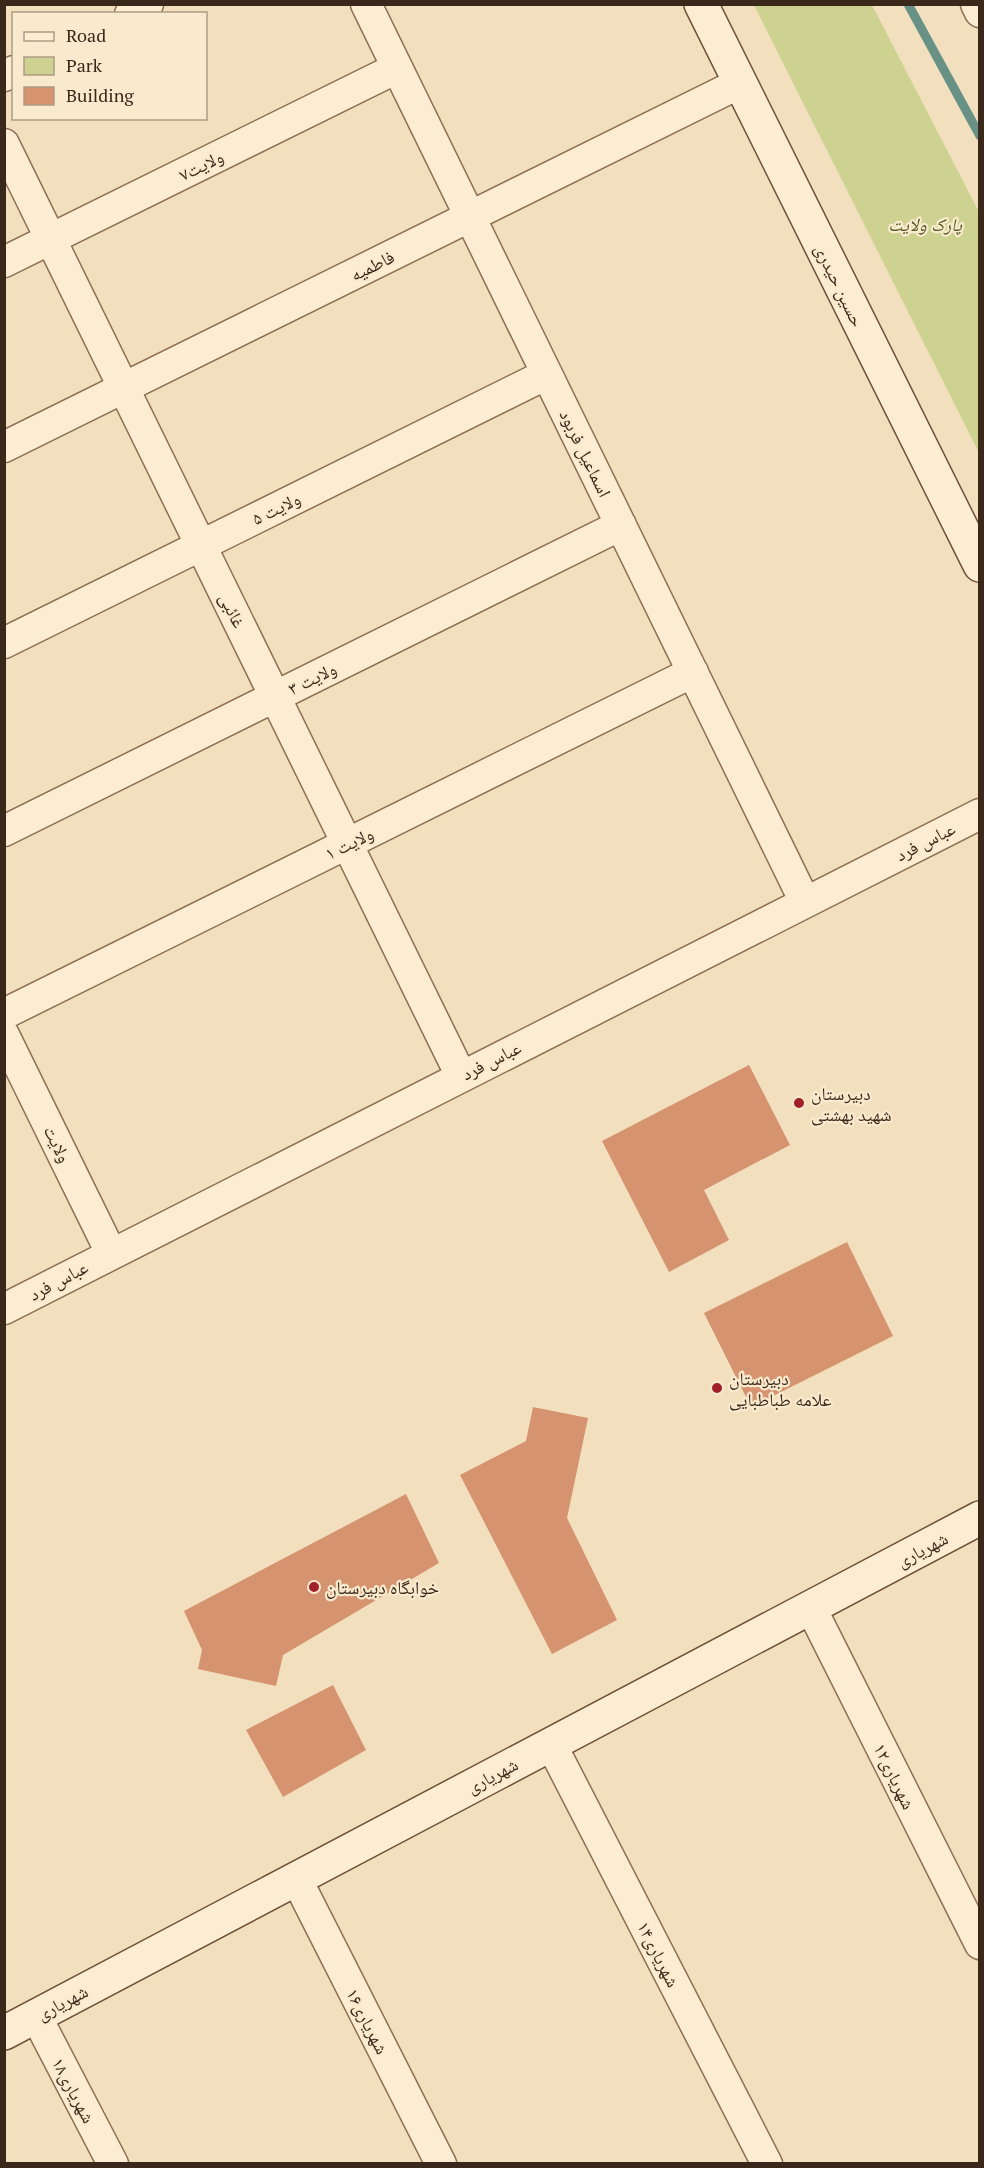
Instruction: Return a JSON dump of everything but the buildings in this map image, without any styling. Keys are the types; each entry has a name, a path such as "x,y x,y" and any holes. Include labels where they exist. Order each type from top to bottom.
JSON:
{"main road":[{"name":"حسین حیدری","path":"701,4 980,565"},
{"name":"شهریاری","path":"4,2033 980,1518"}],"street":[{"path":"134,12 148,4"},
{"name":"اسماعیل فربود","path":"366,4 805,902"},
{"path":"976,4 980,12"},
{"name":"ولایت۷","path":"4,262 397,68"},
{"name":"فاطمیه","path":"4,447 740,83"},
{"name":"غائبی","path":"4,144 461,1076"},
{"name":"ولایت ۵","path":"4,643 547,374"},
{"name":"ولایت ۳","path":"4,831 621,525"},
{"name":"ولایت ۱","path":"4,1014 693,672"},
{"name":"عباس فرد","path":"4,1309 980,814"},
{"name":"ولایت","path":"4,1035 111,1253"},
{"name":"شهریاری۱۲","path":"811,1608 980,1944"},
{"name":"شهریاری۱۴","path":"551,1744 767,2163"},
{"name":"شهریاری۱۶","path":"296,1878 441,2163"},
{"name":"شهریاری۱۸","path":"36,2016 113,2163"}],"green space":[{"name":"پارک ولایت","path":"754,5 872,5 979,212 979,453"}],"waterway":[{"path":"908,4 980,136"}],"place":[{"name":"دبیرستان شهید بهشتی","path":"799,1103"},
{"name":"دبیرستان علامه طباطبایی","path":"717,1388"},
{"name":"خوابگاه دبیرستان","path":"314,1587"}]}
